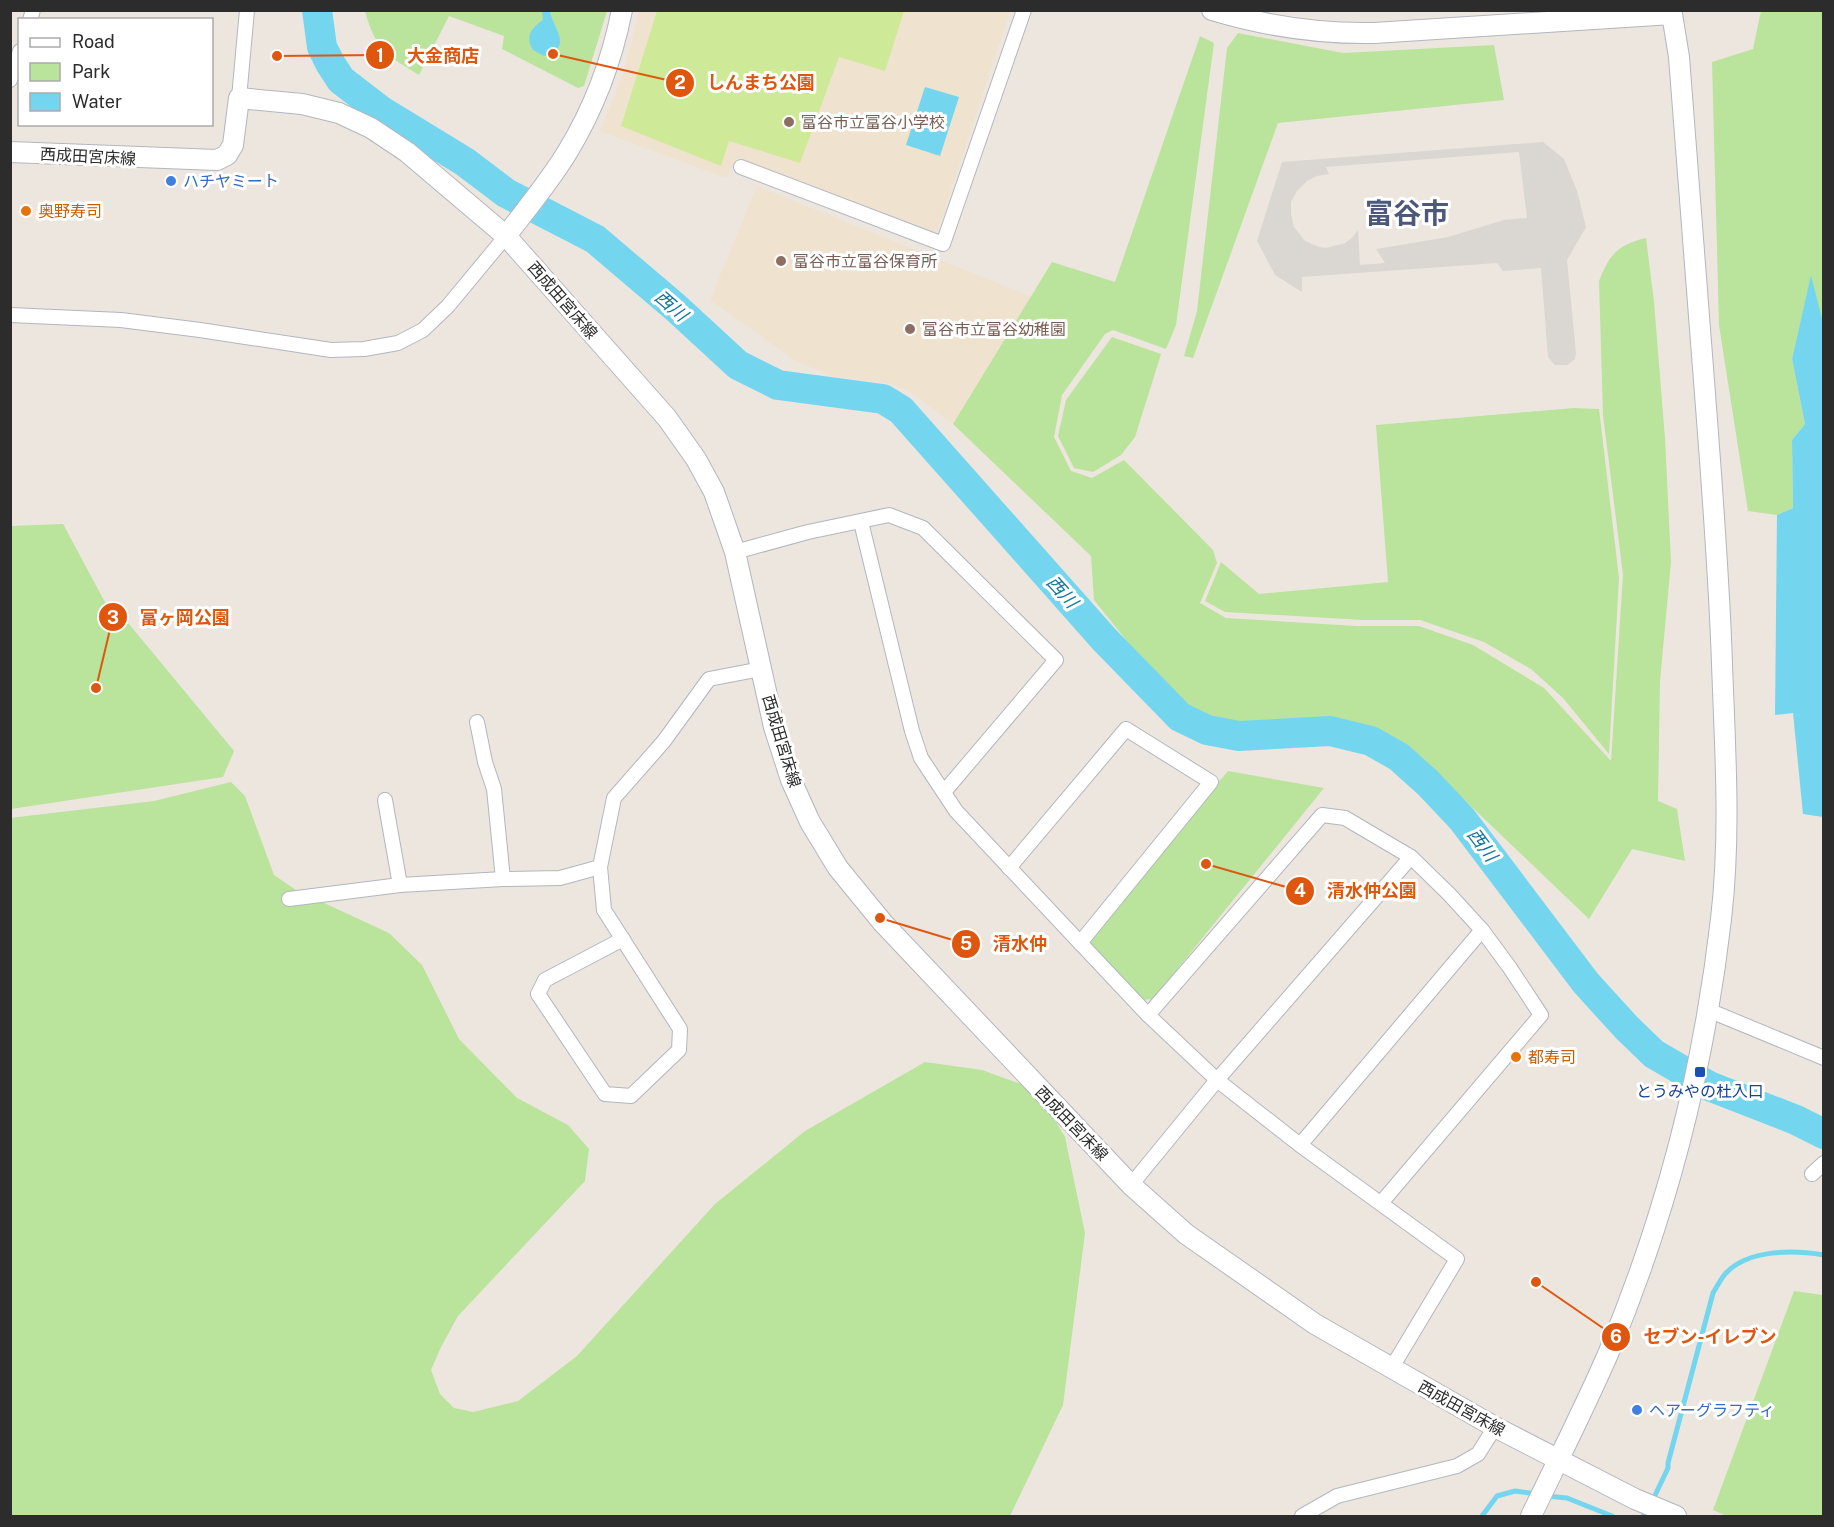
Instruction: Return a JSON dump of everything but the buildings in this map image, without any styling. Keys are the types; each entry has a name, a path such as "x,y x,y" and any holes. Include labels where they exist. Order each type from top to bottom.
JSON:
{"main road":[{"path":"512,229 547,184 568,151 593,102 605,75 622,10"},
{"path":"1212,10 1260,24 1334,34 1672,13 1679,57 1720,608 1727,842 1721,918 1703,1036 1684,1121 1660,1211 1608,1354 1560,1460 1537,1504"},
{"name":"西成田宮床線","path":"10,152 217,160 227,155 233,145 239,99 302,104 339,113 371,128 512,229 667,418 696,459 714,492 735,552 774,727 791,780 810,822 838,868 883,923 1131,1185 1186,1234 1315,1324 1391,1369 1496,1427 1635,1499 1670,1514"}],"street":[{"path":"237,10 247,11 239,99"},
{"path":"741,166 943,244 1024,10"},
{"path":"10,80 18,57"},
{"path":"10,315 121,320 331,350 364,350 398,343 423,330 448,306 512,229"},
{"path":"735,552 808,532 889,515 923,528 1056,660 944,792"},
{"path":"861,522 912,731 921,758 956,811 1148,1015 1217,1080 1457,1259 1391,1369"},
{"path":"623,939 545,980 538,994 605,1094 632,1095 679,1050 680,1029 623,939 604,910 600,867 614,798 664,741 709,679 761,669"},
{"path":"477,722 485,762 495,789 503,879"},
{"path":"1008,868 1126,729 1211,782 1080,942"},
{"path":"385,800 400,885"},
{"path":"1148,1015 1322,815 1345,818 1411,857 1482,930 1541,1014 1381,1203"},
{"path":"1131,1185 1217,1080 1411,857"},
{"path":"289,899 400,885 560,878 600,867"},
{"path":"1300,1144 1482,930"},
{"path":"1708,1010 1824,1058"},
{"path":"1812,1174 1824,1163"},
{"path":"1302,1516 1337,1496 1457,1466 1478,1454 1496,1427"}],"shaded area":[{"name":"富谷市立富谷小学校","path":"639,11 1010,11 937,233 737,157 726,178 600,131 624,71"},
{"path":"1543,142 1564,159 1577,191 1586,227 1567,260 1575,359 1567,365 1555,365 1548,357 1541,268 1503,271 1497,263 1302,277 1302,292 1275,275 1257,241 1282,162","holes":["1519,152 1527,218 1504,220 1448,237 1376,249 1385,263 1360,265 1358,230 1345,243 1326,248 1319,247 1305,241 1294,227 1291,202 1297,191 1307,181 1329,174 1326,167"]},
{"name":"富谷市立富谷幼稚園","path":"757,186 1032,297 953,424 913,394 891,384 831,376 796,361 710,300"}],"green space":[{"path":"657,10 904,11 885,71 839,57 800,163 729,141 721,166 621,126"},
{"path":"365,11 607,11 584,86 578,88 502,49 504,36 449,16 419,75 390,56 378,43"},
{"path":"1761,11 1823,11 1823,327 1811,277 1792,359 1805,424 1792,440 1793,508 1777,515 1748,511 1719,325 1712,62 1753,49"},
{"path":"1238,33 1343,53 1494,45 1504,100 1278,123 1193,358 1184,356 1197,311 1227,48"},
{"path":"1200,36 1214,43 1176,325 1166,349 1113,330 1105,334 1062,395 1054,437 1071,471 1092,478 1124,460 1213,550 1217,563 1200,603 1226,618 1356,626 1419,626 1473,645 1544,688 1611,761 1623,575 1603,415 1599,281 1607,263 1616,252 1628,244 1646,238 1654,302 1665,438 1671,562 1660,681 1658,801 1677,809 1685,861 1632,849 1589,919 1407,745 1344,723 1269,727 1211,721 1162,685 1094,600 1091,556 953,424 1052,262 1115,282"},
{"path":"1112,337 1161,354 1135,437 1121,455 1093,472 1074,468 1058,436 1066,400"},
{"path":"1574,408 1599,409 1619,578 1609,754 1563,698 1531,669 1484,642 1420,620 1363,620 1225,612 1205,601 1221,562 1259,594 1388,582 1376,425"},
{"path":"63,524 114,619 129,624 234,751 223,777 11,809 11,526"},
{"path":"1228,771 1324,788 1153,999 1142,1000 1086,940"},
{"path":"231,782 245,796 274,875 296,890 389,933 422,965 459,1039 517,1098 568,1125 589,1149 585,1181 458,1316 441,1347 431,1370 440,1394 454,1408 473,1412 518,1401 577,1356 715,1204 805,1131 925,1062 982,1070 1037,1090 1065,1137 1085,1233 1063,1405 1010,1516 11,1516 10,818 154,801"},
{"path":"1794,1291 1823,1295 1823,1516 1727,1516 1713,1510"}],"water":[{"path":"542,11 550,11 560,42 558,48 544,56 533,50 529,37 535,26 543,20"},
{"path":"925,87 959,97 940,156 906,145"},
{"path":"1811,275 1824,327 1823,817 1803,814 1793,713 1775,715 1777,515 1793,508 1792,440 1805,424 1792,359"}],"waterway":[{"name":"西川","path":"317,10 322,47 341,80 380,110 465,162 506,193 595,239 675,307 738,365 778,385 883,399 901,410 1104,639 1180,717 1207,730 1239,736 1330,731 1371,741 1399,757 1428,783 1462,819 1586,983 1654,1054 1709,1086 1796,1120 1824,1134"},
{"path":"1643,1516 1668,1468 1713,1293 1722,1277 1736,1265 1759,1255 1785,1252 1824,1255"},
{"path":"1482,1516 1497,1496 1515,1491 1538,1494"},
{"path":"1547,1496 1567,1498 1612,1516"}],"place":[{"name":"しんまち公園","path":"553,54"},
{"name":"大金商店","path":"277,56"},
{"name":"富谷市立富谷小学校","path":"789,122"},
{"name":"ハチヤミート","path":"171,181"},
{"name":"奥野寿司","path":"26,211"},
{"name":"富谷市立富谷保育所","path":"781,261"},
{"name":"富谷市立富谷幼稚園","path":"910,329"},
{"name":"富ヶ岡公園","path":"96,688"},
{"name":"清水仲公園","path":"1206,864"},
{"name":"清水仲","path":"880,918"},
{"name":"都寿司","path":"1516,1057"},
{"name":"とうみやの杜入口","path":"1700,1072"},
{"name":"セブン-イレブン","path":"1536,1282"},
{"name":"ヘアーグラフティ","path":"1637,1410"}],"district":[{"name":"富谷市","path":"1407,213"}]}
